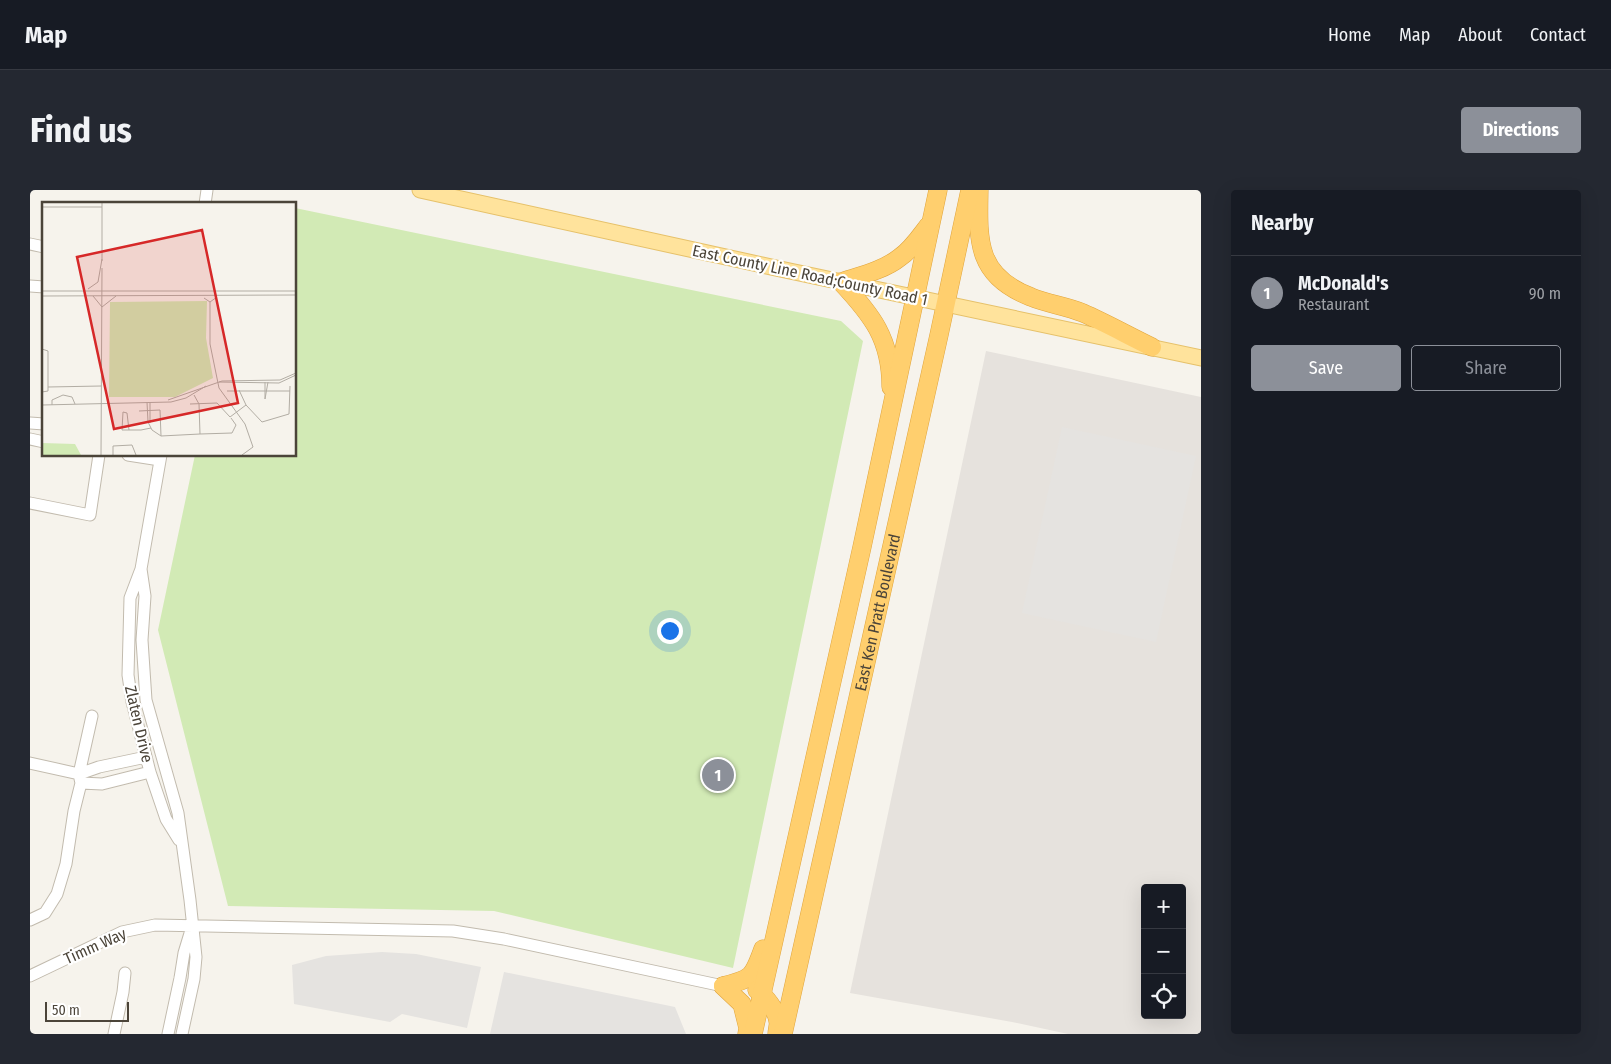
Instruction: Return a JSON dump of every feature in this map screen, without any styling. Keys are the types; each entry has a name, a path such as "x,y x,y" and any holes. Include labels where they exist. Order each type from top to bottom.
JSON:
{"highway":[{"name":"East Ken Pratt Boulevard","path":"753,1034 892,410 938,190"},
{"name":"East Ken Pratt Boulevard","path":"783,1034 970,190"},
{"path":"979,190 979,225 982,253 993,271 1010,288 1082,313 1152,347"},
{"path":"892,410 887,350 879,330 863,306 841,282 872,272 898,260 914,245 932,220"},
{"path":"723,986 744,981 755,970 790,868"},
{"path":"744,981 762,994 777,1015 779,1023 777,1034"},
{"path":"723,986 742,1004 748,1028 747,1034"}],"main road":[{"name":"East County Line Road;County Road 1","path":"420,190 1201,358"}],"street":[{"path":"30,423 42,424"},
{"path":"30,503 90,515 99,456"},
{"path":"139,456 161,458"},
{"name":"Zlaten Drive","path":"161,458 141,569 130,598 128,675 132,702 150,772 166,819 182,844"},
{"name":"Zlaten Drive","path":"141,569 145,596 142,640 146,700 178,813 196,957 194,979 182,1034"},
{"path":"30,920 45,913 57,894 66,864 92,716"},
{"path":"80,778 115,763 146,757"},
{"path":"30,763 102,784 150,772"},
{"path":"115,763 119,779"},
{"name":"Timm Way","path":"30,976 122,932 155,925 453,930 504,939 723,986"},
{"name":"Zlaten Drive","path":"168,1034 184,953 192,926"},
{"path":"114,1034 125,974"}],"shaded area":[{"path":"986,351 1201,397 1201,1034 1068,1034 850,993"},
{"path":"1062,427 1196,456 1156,642 1022,613"},
{"path":"382,952 416,954 481,967 467,1028 402,1014 390,1022 294,1004 292,965 326,956"},
{"path":"504,972 675,1007 686,1034 490,1034"}],"green space":[{"path":"296,208 841,321 863,341 733,968 494,911 228,906 158,630 195,456 296,456"}],"place":[{"name":"McDonald's","path":"718,775"}]}
